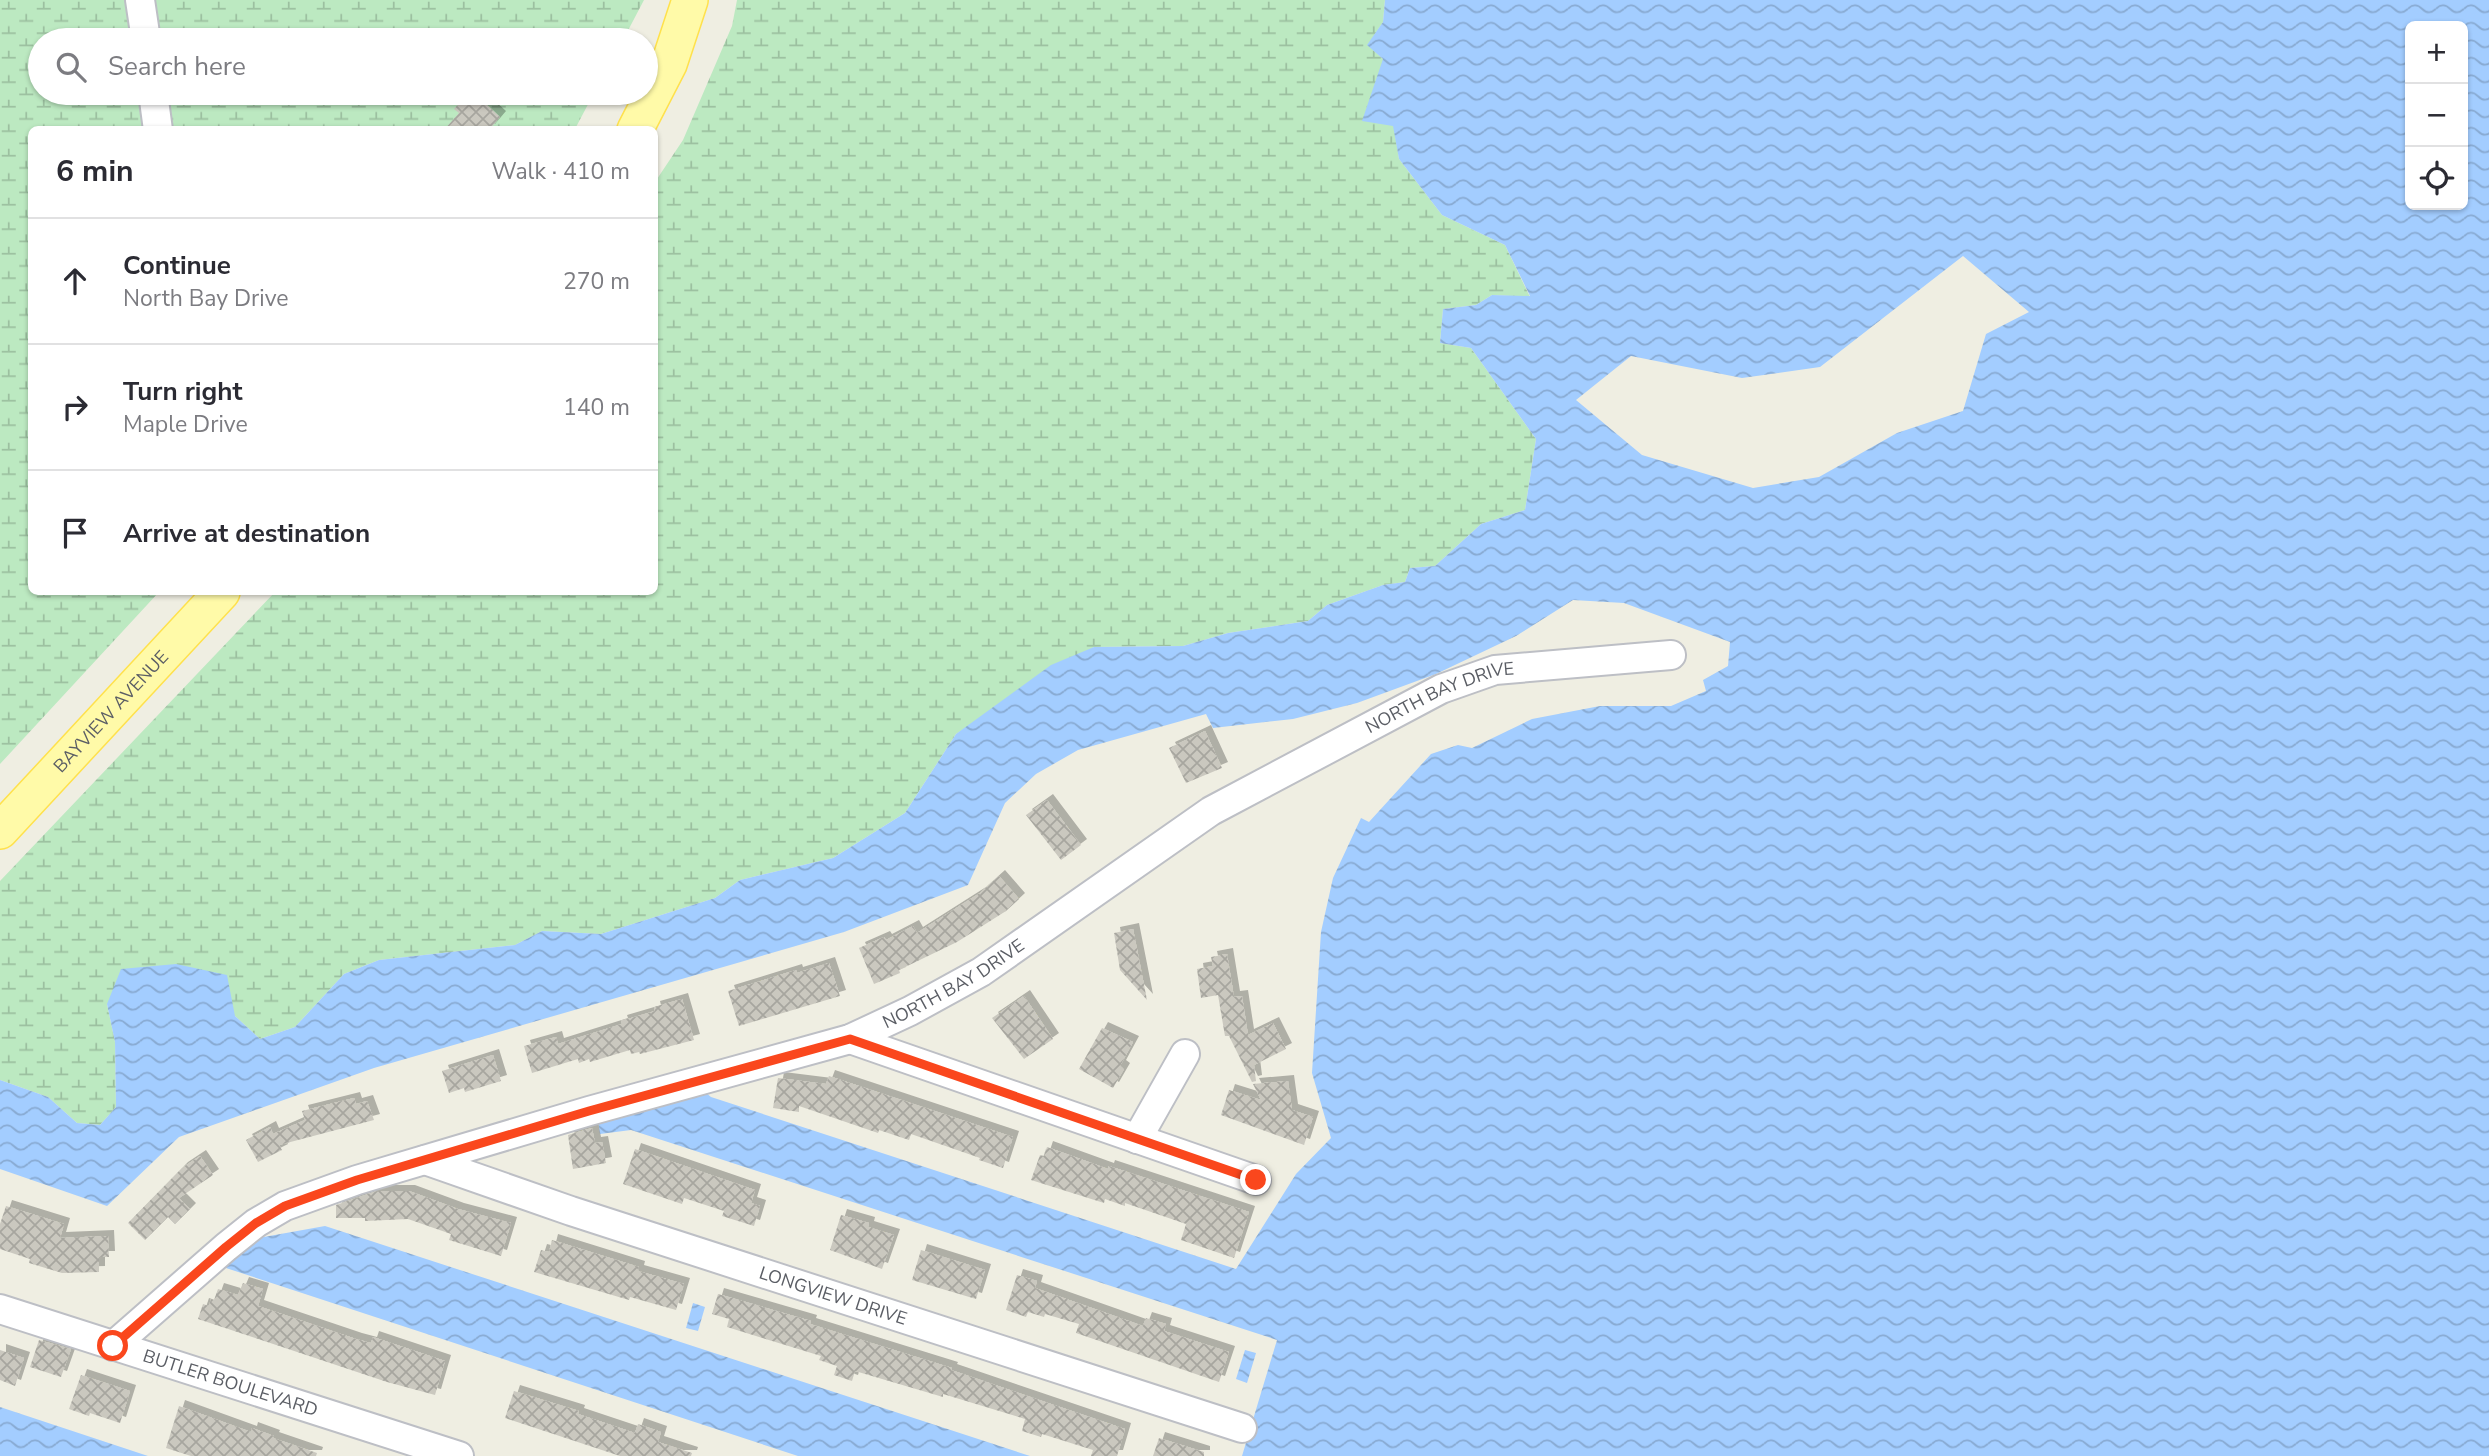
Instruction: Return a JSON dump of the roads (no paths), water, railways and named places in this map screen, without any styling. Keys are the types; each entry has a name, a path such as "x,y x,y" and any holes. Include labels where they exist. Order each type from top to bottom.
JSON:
{"main road":[{"path":"658,85 669,64 690,0"},
{"path":"637,126 648,105"},
{"name":"BAYVIEW AVENUE","path":"0,831 219,595"}],"street":[{"path":"140,0 144,28"},
{"path":"155,105 157,126"},
{"name":"NORTH BAY DRIVE","path":"113,1346 226,1247 256,1223 285,1206 357,1180 589,1111 850,1039 910,1011 981,972 1211,811 1441,690 1495,670 1671,655"},
{"path":"850,1039 1256,1180"},
{"path":"1137,1139 1185,1054"},
{"name":"LONGVIEW DRIVE","path":"425,1160 571,1211 1241,1428"},
{"name":"BUTLER BOULEVARD","path":"0,1308 459,1456"}],"water":[{"path":"1385,0 2489,0 2489,1456 1242,1456 1277,1340 631,1130 600,1134 598,1120 705,1092 711,1097 1236,1269 1296,1174 1331,1138 1312,1073 1321,932 1333,878 1361,818 1369,822 1431,754 1458,745 1472,748 1532,719 1600,706 1671,706 1706,691 1703,680 1728,666 1730,642 1624,603 1573,600 1516,636 1436,674 1357,703 1293,719 1213,728 1206,714 1078,750 1036,774 1005,803 968,885 844,932 374,1068 179,1137 107,1206 0,1169 0,1080 48,1097 77,1123 100,1125 116,1107 115,1042 107,1004 121,969 176,964 227,975 235,1016 260,1039 295,1027 344,974 379,960 515,945 542,931 601,934 715,898 740,880 833,858 905,813 956,734 1051,665 1094,647 1183,646 1228,633 1308,621 1327,605 1383,585 1405,582 1410,568 1435,566 1481,524 1525,510 1536,439 1471,348 1440,343 1443,309 1476,305 1492,295 1530,296 1505,245 1442,215 1399,159 1393,126 1362,121 1383,59 1367,45 1383,22","holes":["1963,256 2029,312 1986,334 1963,411 1897,433 1819,477 1753,488 1642,455 1576,400 1631,356 1742,378 1820,367"]},
{"path":"325,1226 1030,1456 798,1456 226,1268 241,1241"},
{"path":"693,1303 705,1307 698,1331 686,1328"},
{"path":"1245,1350 1256,1353 1247,1383 1236,1379"},
{"path":"0,1407 148,1456 0,1456"}]}
